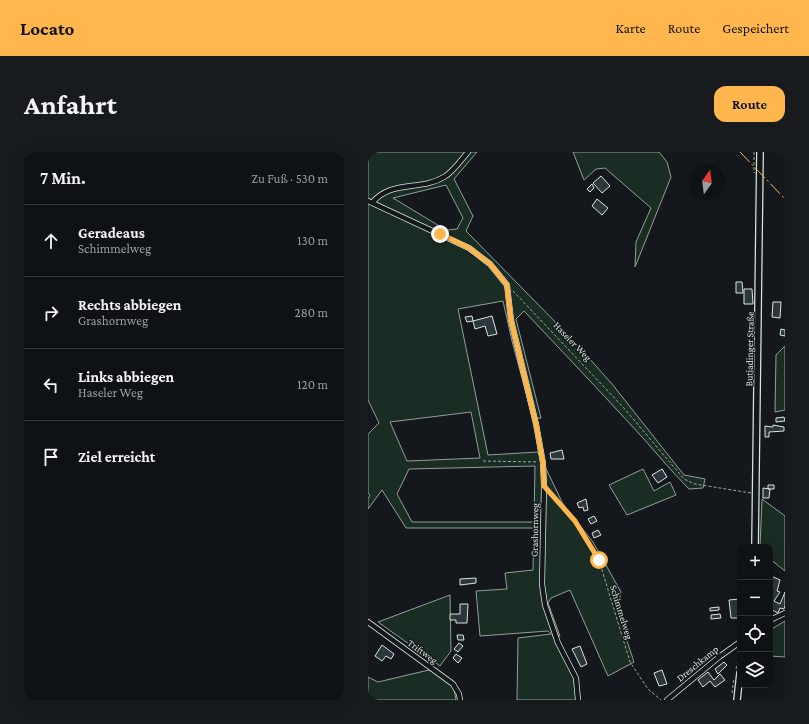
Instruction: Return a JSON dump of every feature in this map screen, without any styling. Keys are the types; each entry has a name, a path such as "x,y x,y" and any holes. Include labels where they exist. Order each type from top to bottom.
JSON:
{"street":[{"path":"468,152 444,177 386,190 370,202 469,248 490,264 507,285"},
{"name":"Butjadinger Straße","path":"756,544 760,152"},
{"name":"Grashornweg","path":"507,285 511,320 536,424 543,463 542,584 551,624 576,678 578,700"},
{"path":"773,619 785,613"},
{"name":"Triftweg","path":"368,622 453,684 459,694 460,700"},
{"name":"Dreschkamp","path":"667,700 719,656 737,644"},
{"path":"738,700 739,688"}],"path":[{"name":"Haseler Weg","path":"507,285 622,407 684,479 695,484 756,494"},
{"path":"483,460 530,461 543,463"},
{"name":"Schimmelweg","path":"544,486 575,521 599,560 630,662 648,688 662,700"}],"green space":[{"path":"368,152 477,152 454,179 473,216 466,231 573,340 612,384 684,475 705,479 703,488 689,489 524,311 516,319 541,418 533,419 503,301 458,309 488,455 538,452 563,504 593,542 621,592 621,618 634,662 608,676 570,590 551,598 548,603 560,636 552,634 573,675 577,700 517,700 518,638 551,634 548,631 480,636 476,591 507,589 505,573 533,570 534,528 406,528 382,490 368,509 368,499 370,495 368,493 368,434 379,423 368,400","holes":["446,185 463,218 457,229 446,230 393,198","471,412 480,458 407,461 390,422","535,466 534,522 412,522 397,494 409,469"]},
{"path":"573,152 659,152 667,162 671,177 635,267 636,242 651,208 605,168 596,169 584,180"},
{"path":"785,346 785,410 775,412 776,355"},
{"path":"643,469 654,491 670,482 676,495 627,515 609,485"},
{"path":"762,499 785,516 785,571 773,561 773,544 760,544"},
{"path":"450,595 451,651 440,666 378,622"},
{"path":"785,621 785,657 773,656 773,628"},
{"path":"433,669 453,684 456,700 368,700 368,677 378,682"}],"building":[{"path":"601,176 610,186 602,193 593,183"},
{"path":"592,184 594,188 590,192 587,189"},
{"path":"597,199 608,208 602,215 592,206"},
{"path":"736,282 742,282 743,293 736,293"},
{"path":"744,289 752,289 753,304 744,304"},
{"path":"773,302 781,302 780,318 772,317"},
{"path":"472,316 473,321 467,322 465,317"},
{"path":"492,316 497,334 488,336 485,326 475,329 473,321"},
{"path":"781,329 785,330 785,336 780,335"},
{"path":"784,417 785,421 776,422 776,418"},
{"path":"773,425 784,427 784,431 769,432 769,437 765,437 765,426 773,427"},
{"path":"562,450 564,459 551,459 550,453"},
{"path":"662,469 667,477 658,483 652,475"},
{"path":"768,485 774,485 774,489 768,489"},
{"path":"763,488 770,489 769,498 763,498"},
{"path":"586,499 588,510 584,511 583,507 579,508 577,503"},
{"path":"594,516 597,521 591,524 588,519"},
{"path":"598,530 601,535 594,538 592,533"},
{"path":"773,577 780,580 777,591 780,592 774,601 780,604 785,592 784,609 780,608 778,613 773,610"},
{"path":"476,578 476,583 460,585 460,579"},
{"path":"737,599 737,618 731,618 729,600"},
{"path":"460,604 468,604 467,623 456,623 456,620 450,620 450,614 460,614"},
{"path":"719,607 719,610 710,611 710,608"},
{"path":"720,614 721,618 711,619 711,615"},
{"path":"457,635 463,635 464,640 458,640"},
{"path":"459,643 463,646 458,652 454,649"},
{"path":"382,645 394,654 391,659 386,656 382,661 375,656"},
{"path":"580,646 587,664 581,667 572,649"},
{"path":"456,654 462,658 458,663 453,658"},
{"path":"724,662 727,665 718,674 715,669"},
{"path":"662,670 667,684 659,686 654,673"},
{"path":"708,672 714,680 720,674 725,680 715,687 710,681 703,687 698,680"}],"power":[{"path":"740,152 785,199"}],"route":[{"path":"440,234 469,248 490,264 507,285 511,320 536,424 543,463 544,486 575,521 599,560"}]}
